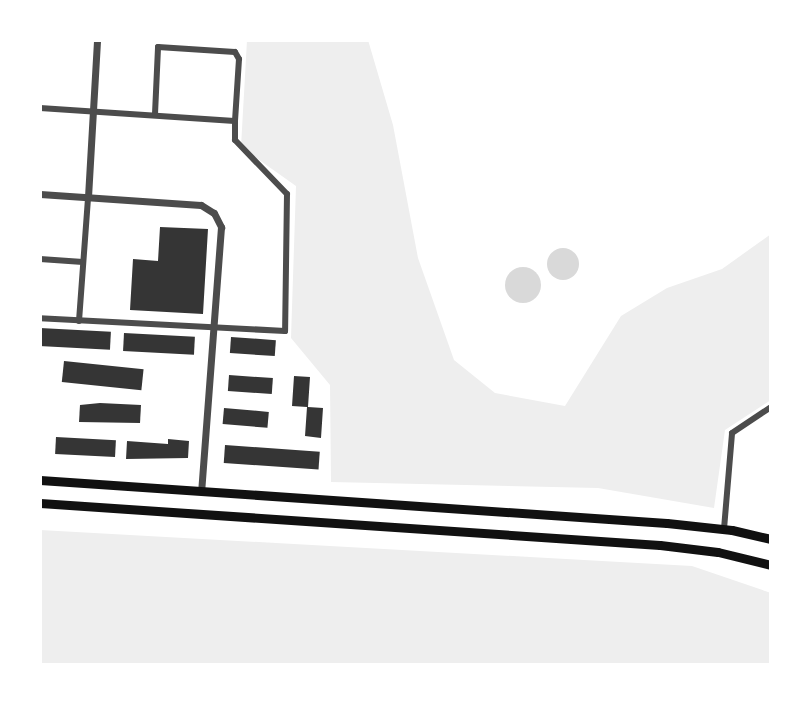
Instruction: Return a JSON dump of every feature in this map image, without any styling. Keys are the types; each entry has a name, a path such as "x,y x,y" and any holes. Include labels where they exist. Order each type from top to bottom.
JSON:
{"main road":[{"path":"40,480 724,529 771,539"},
{"path":"40,503 660,545 718,552 771,565"}],"street":[{"path":"79,321 97,40"},
{"path":"40,318 285,331 287,194 235,140 238,54 160,44 155,114"},
{"path":"40,108 235,121"},
{"path":"40,194 201,205 214,213 221,227 201,491"},
{"path":"40,259 83,262"},
{"path":"724,529 732,433 771,407"}],"shaded area":[{"path":"247,40 368,40 393,125 418,258 454,360 495,393 565,406 621,316 667,288 722,269 771,234 771,400 725,430 714,508 598,488 331,482 330,385 291,338 296,186 241,147"},
{"path":"563,248 574,253 579,264 574,275 563,280 552,275 547,264 552,253"},
{"path":"523,267 536,272 541,285 536,298 523,303 510,298 505,285 510,272"},
{"path":"40,530 692,566 771,593 771,665 40,665"}],"building":[{"path":"160,227 208,229 203,314 130,310 133,259 158,261"},
{"path":"40,328 111,332 110,350 40,346"},
{"path":"124,333 195,337 194,355 123,351"},
{"path":"231,337 276,340 275,356 230,353"},
{"path":"64,361 144,369 141,390 62,382"},
{"path":"229,375 273,378 272,394 228,391"},
{"path":"294,376 310,377 308,407 323,408 321,438 305,436 307,407 292,406"},
{"path":"80,405 141,405 140,423 79,422"},
{"path":"224,408 269,412 267,428 223,424"},
{"path":"56,437 116,440 115,457 55,454"},
{"path":"168,439 189,441 188,458 126,459 127,441 168,444"},
{"path":"225,445 320,452 319,470 224,463"}]}
